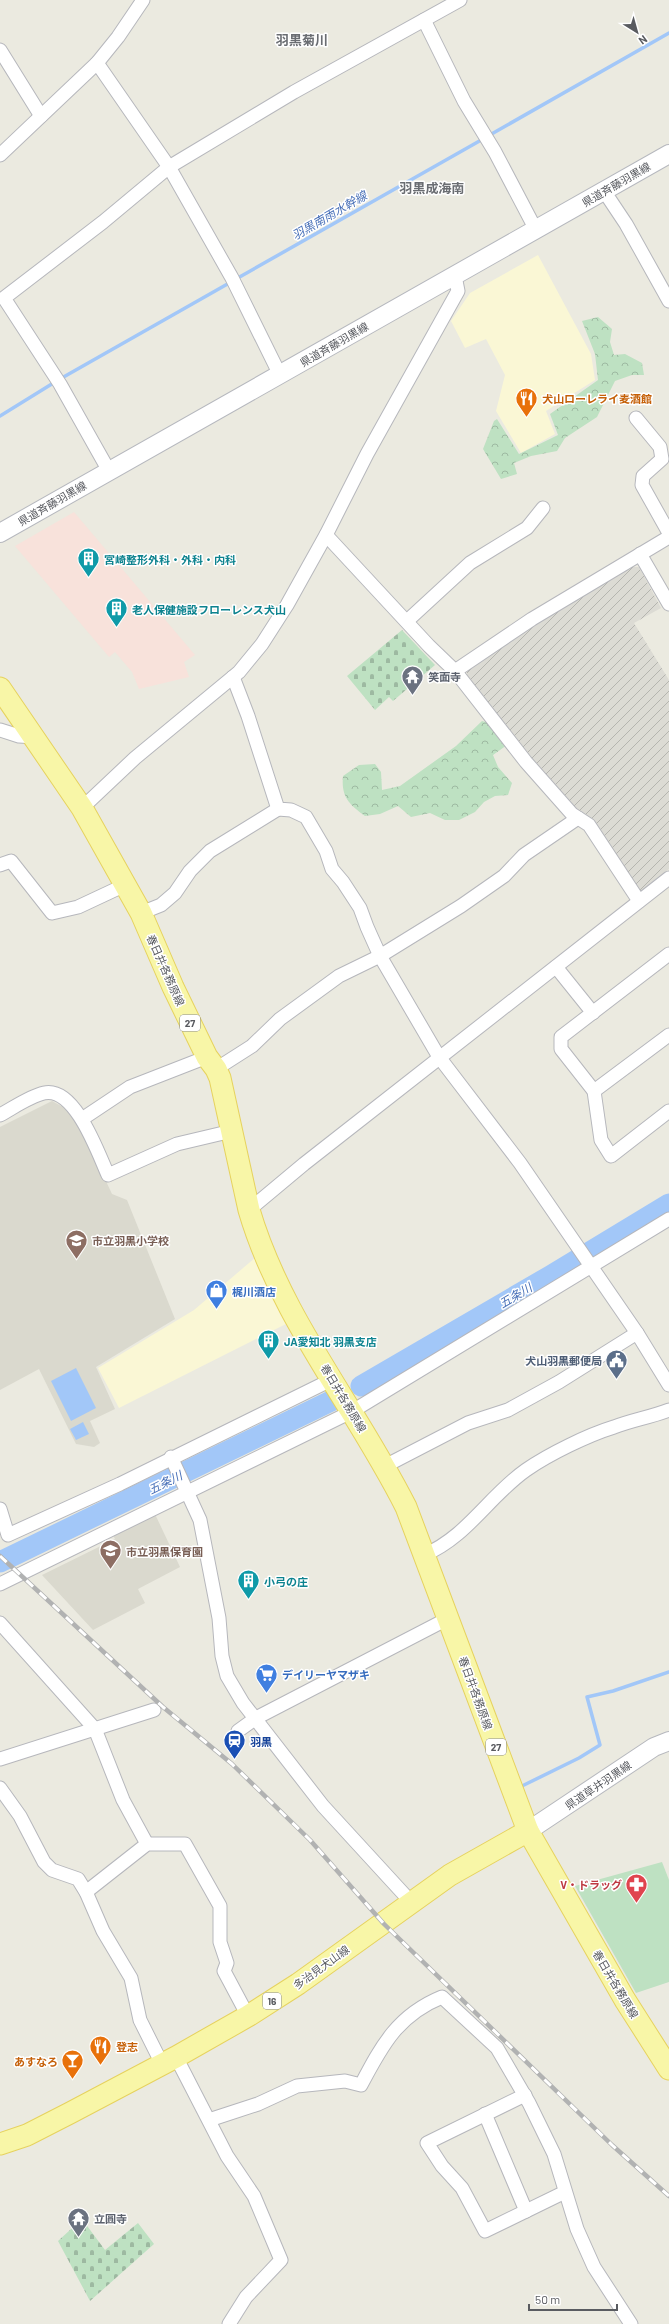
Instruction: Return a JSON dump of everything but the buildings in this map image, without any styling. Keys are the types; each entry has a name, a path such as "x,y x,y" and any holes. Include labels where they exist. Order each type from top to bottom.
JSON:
{"main road":[{"name":"県道斉藤羽黒線","path":"0,534 669,154"},
{"name":"春日井各務原線","path":"0,688 36,737 82,808 141,913 173,987 211,1063 232,1131 249,1210 256,1232 282,1293 331,1380 385,1466 406,1507 528,1831 625,2000 669,2069"},
{"name":"県道草井羽黒線","path":"528,1831 654,1747 669,1741"},
{"name":"多治見犬山線","path":"0,2144 27,2135 169,2060 248,2016 298,1984 450,1875 528,1831"}],"street":[{"path":"0,155 97,63 118,37 143,0"},
{"path":"109,471 58,380 4,298 103,222 169,167 294,92 460,0"},
{"path":"424,20 464,101 486,137 536,230"},
{"path":"0,50 41,116"},
{"path":"97,63 169,167 234,282 280,375"},
{"path":"604,191 626,224 669,301"},
{"path":"82,808 135,758 233,677 262,644 287,604 326,535 367,454 458,290 455,276"},
{"path":"636,418 660,447 662,459 643,476 642,484 669,533"},
{"path":"407,621 470,563 527,528 543,508"},
{"path":"326,535 455,671 526,762 572,814 589,825 639,901"},
{"path":"455,671 532,619 669,537"},
{"path":"640,554 669,602"},
{"path":"233,677 248,716 278,809"},
{"path":"0,730 19,736 36,737"},
{"path":"141,913 161,905 175,893 190,871 210,851 278,809 291,810 306,818 326,851 332,869 344,882 360,908 366,927 380,956 439,1057 520,1163 637,1333 669,1385"},
{"path":"82,1118 130,1087 211,1063 252,1046 280,1019 339,976 380,956 461,906 504,876 524,855 578,818"},
{"path":"0,865 11,861 52,913 78,907 126,885"},
{"path":"249,1210 304,1164 439,1057 669,878"},
{"path":"669,954 561,1038 561,1050 594,1091 601,1140 611,1156 669,1111"},
{"path":"556,967 593,1013"},
{"path":"594,1091 668,1037"},
{"path":"2,1109 44,1093 55,1093 74,1108 82,1118 108,1174 177,1144 232,1131"},
{"path":"0,1584 187,1490 351,1412 669,1219"},
{"path":"385,1466 468,1423 508,1410 559,1382 637,1333"},
{"path":"0,1509 8,1535 120,1484 171,1457 331,1380"},
{"path":"424,1555 446,1545 524,1471 541,1460 609,1428 669,1410"},
{"path":"171,1457 200,1520 208,1555 227,1676 243,1703 323,1806 412,1902"},
{"path":"238,1731 256,1718 449,1618"},
{"path":"0,1623 95,1728 124,1800 147,1844"},
{"path":"0,1759 154,1710"},
{"path":"0,1788 20,1816 44,1862 52,1870 78,1880 86,1892 103,1931 130,1978 140,2020 210,2120 227,2156 254,2196 281,2260 246,2298 230,2324"},
{"path":"86,1892 147,1844 185,1844 220,1906 220,1942 227,1963 224,1971 248,2016"},
{"path":"210,2120 258,2104 298,2086 345,2081 361,2085 390,2034 406,2018 425,2004 442,1997 496,2048 525,2095 554,2154 577,2228 594,2266 631,2324"},
{"path":"525,2095 427,2143 442,2166 462,2188 485,2231 565,2192"},
{"path":"485,2114 526,2211"}],"shaded area":[{"path":"538,255 591,354 595,380 546,411 555,434 521,453 496,411 505,375 486,339 465,348 451,321 470,293"},
{"path":"74,512 195,655 184,662 189,677 139,689 132,672 115,652 109,657 15,546"},
{"path":"631,567 639,567 661,608 634,623 669,680 669,869 638,894 467,679 467,669 532,625"},
{"name":"市立羽黒小学校","path":"52,1101 74,1113 112,1194 127,1200 175,1319 96,1367 115,1409 90,1421 100,1443 94,1447 76,1444 39,1369 0,1390 0,1127"},
{"path":"256,1257 288,1323 119,1408 98,1368 194,1310"},
{"name":"市立羽黒保育園","path":"154,1512 180,1567 138,1589 145,1603 93,1630 42,1575 115,1539 112,1533"}],"green space":[{"path":"598,317 612,329 610,342 614,355 625,354 642,363 644,375 632,375 615,381 597,417 565,438 557,451 531,456 514,463 517,474 501,479 483,449 494,421 497,419 519,454 558,435 550,414 598,380 595,354 582,321"},
{"path":"402,630 435,665 393,701 389,697 375,710 347,676"},
{"path":"482,721 492,724 507,745 493,755 498,767 512,783 508,795 495,796 484,802 475,812 459,820 445,820 430,813 411,817 398,806 380,814 365,816 350,804 343,789 343,776 359,765 375,764 381,772 382,790 400,786 456,746"},
{"path":"662,1862 669,1880 669,1982 636,1993 575,1886"},
{"path":"82,2219 105,2250 138,2223 154,2244 90,2301 58,2241"}],"water":[{"path":"76,1368 96,1408 71,1421 51,1381"},
{"path":"83,1422 89,1434 76,1440 70,1429"}],"waterway":[{"name":"羽黒南雨水幹線","path":"488,136 669,33"},
{"name":"羽黒南雨水幹線","path":"236,279 483,139"},
{"name":"羽黒南雨水幹線","path":"60,379 231,282"},
{"name":"羽黒南雨水幹線","path":"0,416 55,382"},
{"name":"五条川","path":"361,1386 550,1276 669,1204"},
{"name":"五条川","path":"0,1562 331,1401"},
{"path":"522,1786 579,1758 600,1745 587,1697 613,1691 669,1672"}],"railway":[{"path":"0,1556 163,1707 232,1764 310,1840 384,1924 612,2145 669,2196"}],"place":[{"name":"犬山ローレライ麦酒館","path":"526,418"},
{"name":"宮崎整形外科・外科・内科","path":"89,578"},
{"name":"老人保健施設フローレンス犬山","path":"116,628"},
{"name":"笑面寺","path":"412,696"},
{"name":"市立羽黒小学校","path":"76,1260"},
{"name":"梶川酒店","path":"217,1310"},
{"name":"JA愛知北 羽黒支店","path":"269,1360"},
{"name":"犬山羽黒郵便局","path":"617,1380"},
{"name":"市立羽黒保育園","path":"111,1570"},
{"name":"小弓の庄","path":"249,1600"},
{"name":"デイリーヤマザキ","path":"266,1694"},
{"name":"羽黒","path":"235,1760"},
{"name":"V・ドラッグ","path":"637,1904"},
{"name":"登志","path":"101,2066"},
{"name":"あすなろ","path":"73,2080"},
{"name":"立圓寺","path":"78,2238"}],"district":[{"name":"羽黒菊川","path":"302,40"},
{"name":"羽黒成海南","path":"432,188"}]}
